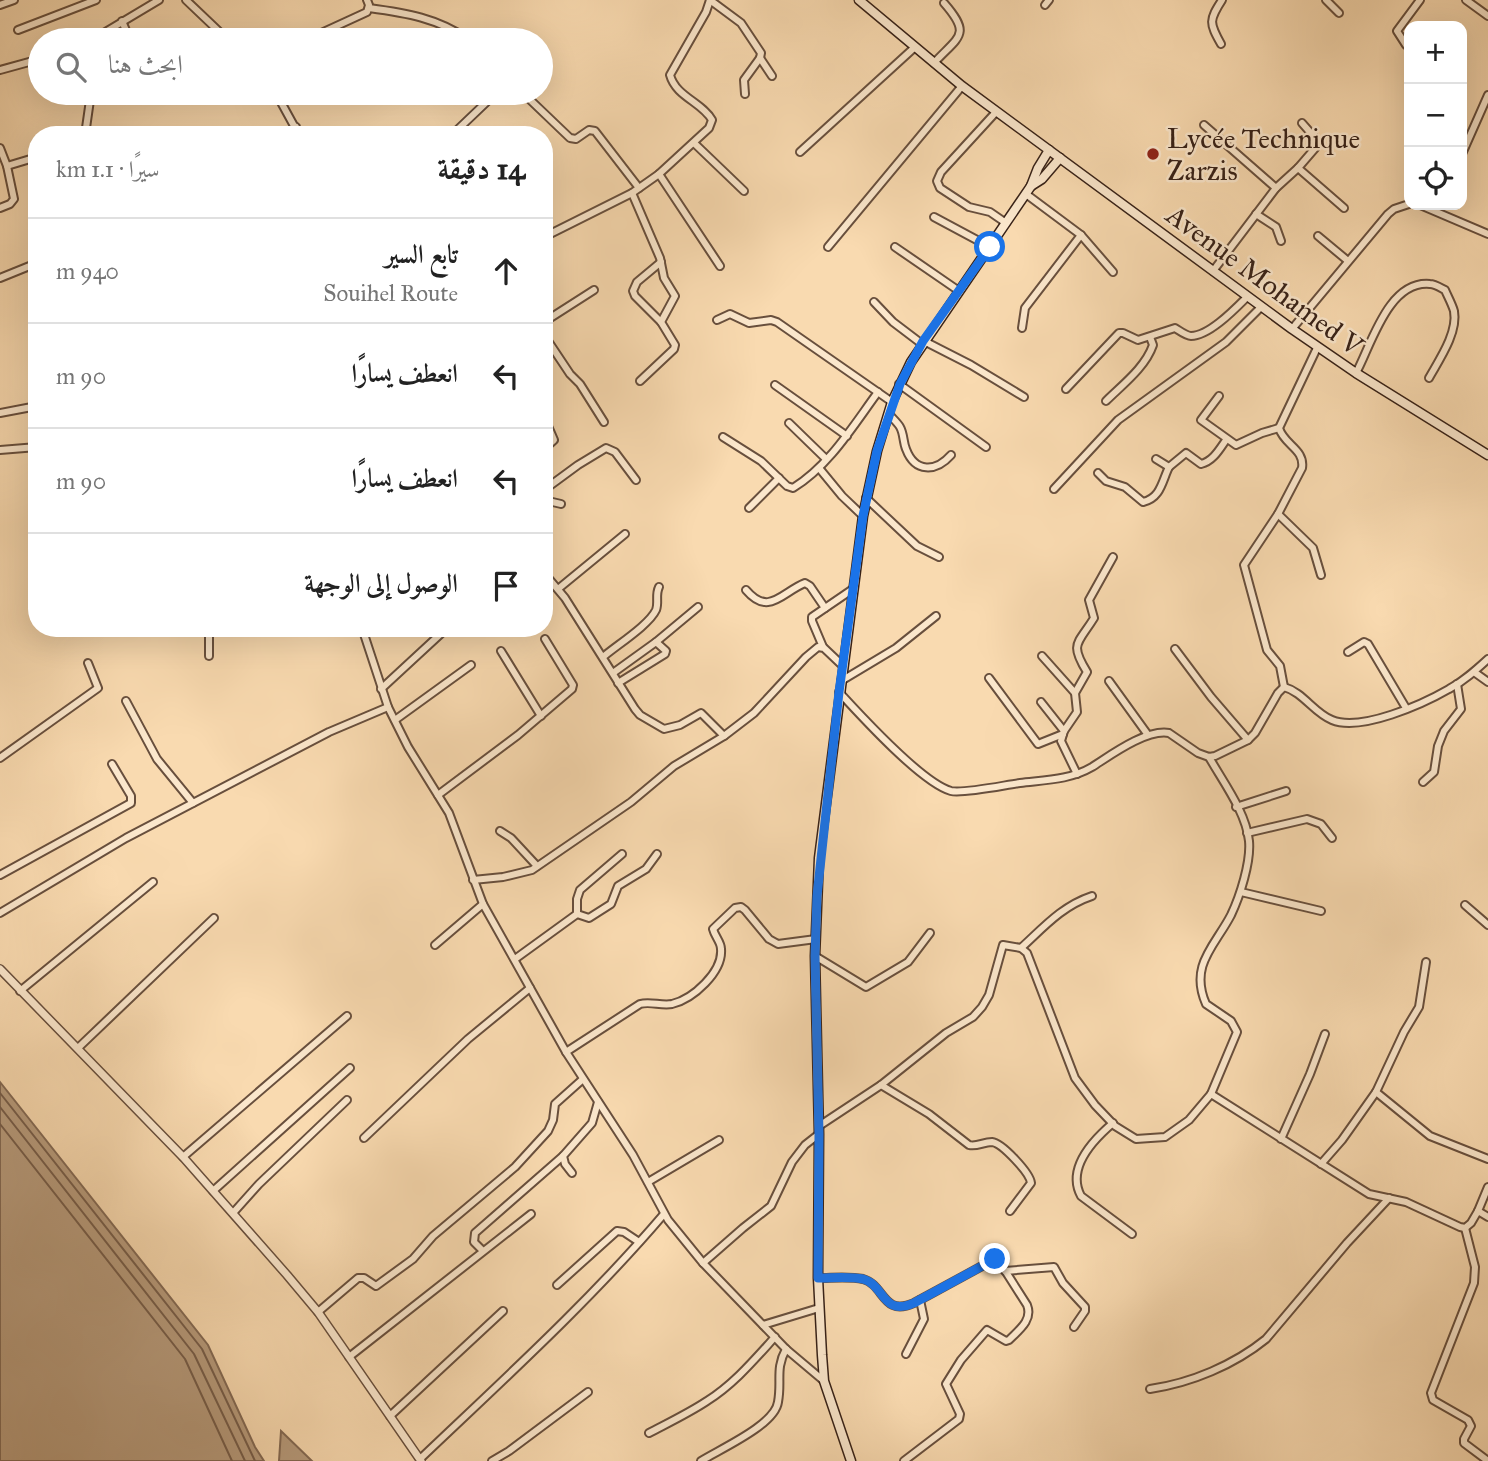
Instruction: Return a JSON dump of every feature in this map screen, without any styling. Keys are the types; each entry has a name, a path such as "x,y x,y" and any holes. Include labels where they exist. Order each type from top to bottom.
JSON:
{"main road":[{"name":"Avenue Mohamed V","path":"859,0 996,112 1317,348 1488,454"},
{"path":"851,1461 824,1381 818,1278 819,1130 815,956 819,859 863,516 888,414 900,384 923,343 1029,190 1049,150"},
{"path":"1029,190 1060,158"}],"street":[{"path":"0,5 14,0"},
{"path":"18,30 96,0"},
{"path":"110,28 159,0"},
{"path":"186,0 215,28"},
{"path":"367,0 369,9"},
{"path":"553,232 632,193 659,174 709,128 712,121 706,112 678,89 670,75 706,12 710,0 745,27 761,52 760,58 744,80 745,94"},
{"path":"1221,44 1211,26 1213,15 1222,0"},
{"path":"1326,0 1339,13"},
{"path":"1404,21 1420,0"},
{"path":"1466,0 1488,16"},
{"path":"934,63 961,34 956,17 944,3"},
{"path":"332,28 369,9 414,14 452,28"},
{"path":"122,20 125,28"},
{"path":"1404,22 1397,31 1404,42"},
{"path":"800,152 915,47"},
{"path":"760,58 772,76"},
{"path":"0,70 28,62"},
{"path":"828,247 962,86"},
{"path":"1467,134 1487,100"},
{"path":"86,126 89,105"},
{"path":"283,105 295,126"},
{"path":"461,126 483,105"},
{"path":"536,105 570,138 576,139 589,130 595,131 639,188"},
{"path":"996,112 941,172 937,181 940,188 970,207 988,211 1006,223"},
{"path":"1213,271 1276,188 1315,150 1318,143 1302,123"},
{"path":"1204,125 1276,188"},
{"path":"694,143 744,191"},
{"path":"0,148 14,199 0,208"},
{"path":"7,166 28,160"},
{"path":"1298,168 1344,208"},
{"path":"659,174 720,266"},
{"path":"1029,190 1081,235 1113,272"},
{"path":"632,193 661,262 664,278 674,292 675,300 661,322"},
{"path":"1292,329 1388,214 1404,206"},
{"path":"1432,210 1488,234"},
{"path":"1256,214 1276,227 1281,241"},
{"path":"934,217 990,247"},
{"path":"1022,328 1025,308 1081,235"},
{"path":"1318,236 1348,261"},
{"path":"895,247 959,291"},
{"path":"640,381 675,347 661,322 633,291 637,282 661,262"},
{"path":"0,278 28,267"},
{"path":"1356,373 1374,332 1389,308 1409,287 1431,284 1445,290 1454,312 1452,328 1443,352 1429,378"},
{"path":"553,316 594,289"},
{"path":"1066,389 1119,333 1138,340 1175,328 1187,335 1194,335 1221,322 1247,297"},
{"path":"874,302 893,322 923,343 971,365 1024,397"},
{"path":"1054,489 1118,420 1226,342 1261,307"},
{"path":"717,320 730,314 749,323 771,320 799,335 892,402"},
{"path":"1106,401 1137,371 1149,355 1153,345 1150,337"},
{"path":"1284,687 1280,666 1268,650 1244,565 1278,514 1302,468 1301,454 1283,438 1279,428 1317,348"},
{"path":"553,351 580,384 604,422"},
{"path":"900,384 986,447"},
{"path":"775,385 847,436"},
{"path":"723,437 761,461 787,486 793,488 819,468 847,436 878,392"},
{"path":"1219,396 1201,420 1226,440 1236,445 1241,444 1253,436 1279,428"},
{"path":"0,413 28,408"},
{"path":"888,414 900,428 907,453 914,460 927,468 934,468 951,454"},
{"path":"789,423 826,459"},
{"path":"1098,473 1106,481 1125,487 1143,502 1148,501 1158,494 1169,467 1186,453 1204,464 1226,440"},
{"path":"0,450 28,448"},
{"path":"553,483 606,449 615,452 636,480"},
{"path":"1156,459 1169,467"},
{"path":"819,468 863,516"},
{"path":"749,508 779,478"},
{"path":"866,498 917,546 939,557"},
{"path":"553,502 561,504"},
{"path":"1278,514 1313,548 1321,575"},
{"path":"558,589 625,534"},
{"path":"1075,692 1087,673 1077,660 1080,636 1094,618 1089,600 1114,557"},
{"path":"553,583 640,715 664,729 680,725 701,713 724,736"},
{"path":"746,590 755,601 761,603 778,599 805,583 825,608"},
{"path":"603,657 650,618 657,606 656,592 659,587"},
{"path":"843,666 823,647 811,619 853,589"},
{"path":"613,673 698,607"},
{"path":"841,681 896,649 936,616"},
{"path":"209,637 209,656"},
{"path":"365,637 388,707 449,813 483,904 566,1052 633,1155 664,1214 703,1264 786,1349 824,1381"},
{"path":"381,689 437,637"},
{"path":"438,795 541,716 573,687 545,639"},
{"path":"618,682 665,654 666,651 656,642"},
{"path":"1348,652 1364,642 1368,644 1406,708"},
{"path":"473,880 526,873 537,866 631,802 674,766 724,736 764,704 806,657 818,647 823,647"},
{"path":"1175,649 1248,740"},
{"path":"501,650 541,716"},
{"path":"989,678 1035,742 1042,744 1063,732 1077,712 1075,692 1042,656"},
{"path":"1284,687 1291,689 1322,715 1335,722 1375,722 1457,684 1488,659"},
{"path":"0,758 98,688 88,663"},
{"path":"395,720 471,665"},
{"path":"1474,672 1488,682"},
{"path":"1109,681 1148,735"},
{"path":"1423,782 1434,772 1438,746 1444,731 1461,709 1457,684"},
{"path":"1209,757 1248,740 1284,687"},
{"path":"703,1264 771,1206 792,1162 819,1130 946,1033 973,1017 989,995 1003,945 1021,948 1027,953 1074,1078 1113,1123 1136,1139 1165,1137 1189,1120 1211,1094 1237,1032 1231,1021 1206,1004 1200,974 1210,946 1230,917 1241,892 1249,847 1247,833 1236,807 1209,757 1198,753 1169,733 1162,732 1148,735 1077,774 953,792 924,774 893,748 839,692"},
{"path":"126,701 157,759 193,803"},
{"path":"1041,702 1063,732 1062,746 1077,774"},
{"path":"0,913 126,838 329,732 388,707"},
{"path":"0,875 131,803 131,796 112,764"},
{"path":"1236,807 1286,791"},
{"path":"1247,833 1307,819 1321,824 1332,838"},
{"path":"500,831 511,838 537,866"},
{"path":"577,914 580,890 622,854"},
{"path":"577,914 589,918 606,909 614,900 618,886 646,869 657,854"},
{"path":"20,991 153,881"},
{"path":"1241,892 1321,911"},
{"path":"1021,948 1056,914 1091,896"},
{"path":"435,945 483,904"},
{"path":"1465,905 1488,925"},
{"path":"566,1052 640,1004 672,1004 690,995 718,966 721,947 713,929 735,908 741,907 745,910 769,939 778,944 816,939"},
{"path":"515,959 577,914"},
{"path":"78,1048 214,918"},
{"path":"815,956 866,987 908,962 929,933"},
{"path":"1321,1164 1342,1140 1376,1092 1420,1003 1426,962"},
{"path":"0,969 183,1157 318,1312 421,1460 538,1348 664,1214"},
{"path":"364,1138 468,1039 530,988"},
{"path":"183,1157 347,1016"},
{"path":"1281,1139 1325,1034"},
{"path":"213,1191 351,1068"},
{"path":"318,1312 358,1278 364,1278 376,1286 413,1259 433,1236 514,1167 548,1131 555,1104 583,1079"},
{"path":"881,1085 929,1114 969,1145 994,1142 1021,1166 1031,1178 1031,1183 1010,1212"},
{"path":"1376,1092 1430,1136 1488,1159"},
{"path":"1211,1094 1369,1194 1406,1202 1465,1228"},
{"path":"233,1213 259,1184 347,1100"},
{"path":"482,1251 474,1242 475,1233 563,1156 592,1123 598,1102"},
{"path":"1113,1123 1085,1153 1078,1167 1077,1189 1081,1196 1132,1234"},
{"path":"648,1182 719,1140"},
{"path":"563,1156 572,1173"},
{"path":"1465,1228 1478,1211 1488,1187"},
{"path":"1150,1390 1206,1374 1255,1348 1266,1339 1389,1198"},
{"path":"1478,1211 1488,1217"},
{"path":"349,1357 531,1214"},
{"path":"1465,1228 1475,1267 1474,1283 1431,1393 1433,1400 1468,1420 1471,1426 1464,1443 1488,1461"},
{"path":"557,1285 617,1231 639,1242"},
{"path":"818,1278 864,1279 894,1306 909,1306 993,1260 999,1261 1029,1308 1028,1318 1007,1341 986,1330 961,1360 946,1384 960,1414 958,1422 904,1461"},
{"path":"1006,1271 1054,1267 1059,1279 1085,1307 1074,1327"},
{"path":"906,1354 925,1319 920,1300"},
{"path":"763,1325 819,1308"},
{"path":"390,1416 503,1311"},
{"path":"649,1433 705,1403 750,1364 775,1336"},
{"path":"701,1461 746,1435 774,1412 779,1402 779,1362 786,1349"},
{"path":"492,1461 587,1392"}],"water":[{"path":"0,1082 208,1345 264,1461 0,1461"},
{"path":"281,1431 312,1461 279,1461"}],"place":[{"name":"Lycée Technique Zarzis","path":"1153,154"}],"route":[{"path":"990,247 911,362 892,402 877,451 863,516 839,692 819,859 815,956 819,1134 818,1278 864,1279 871,1283 889,1304 904,1307 995,1259"}]}
